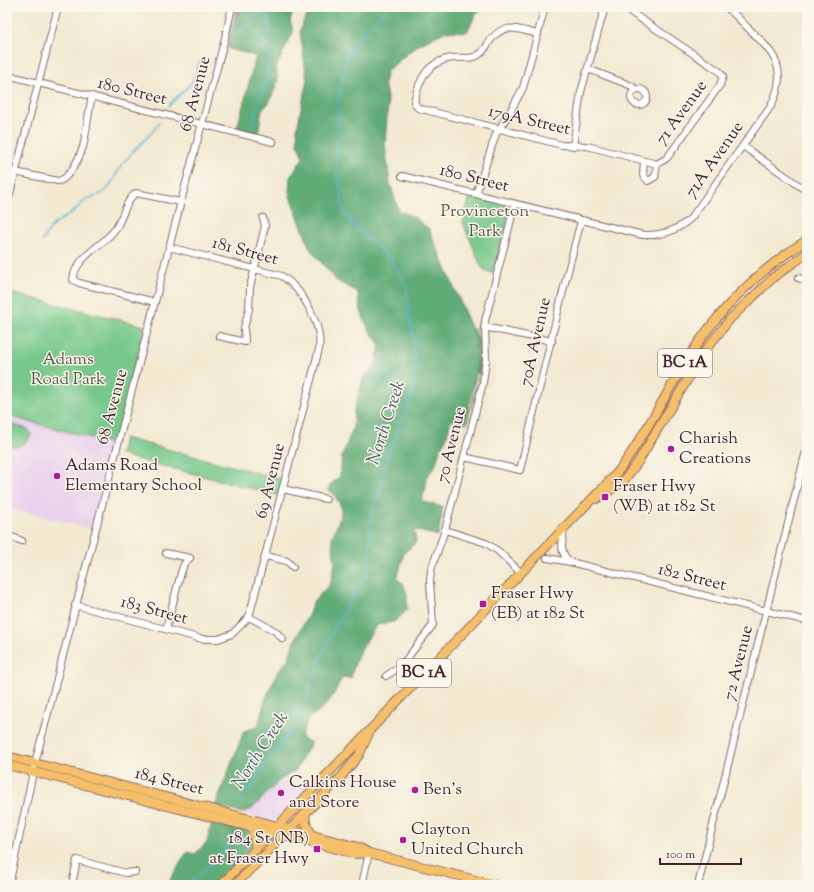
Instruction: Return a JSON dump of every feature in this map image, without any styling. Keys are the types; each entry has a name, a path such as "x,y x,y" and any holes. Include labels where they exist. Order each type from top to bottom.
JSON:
{"main road":[{"name":"BC 1A","path":"221,885 520,572 617,473 628,459 693,351 717,318 754,280 776,261 807,240"},
{"name":"BC 1A","path":"585,506 622,483 638,462 704,352 731,318 777,274 807,253"},
{"path":"235,885 342,776 358,755 372,728"},
{"name":"184 Street","path":"7,756 144,791 275,830 284,836 356,854 369,853"},
{"name":"184 Street","path":"7,765 252,828 290,830 358,847 369,853 490,884"},
{"path":"132,797 144,791"},
{"path":"306,814 306,824 313,836"},
{"path":"252,828 256,850"}],"street":[{"path":"7,204 58,7"},
{"name":"68 Avenue","path":"9,885 35,763 75,605 232,7"},
{"path":"476,194 498,129 510,112 523,88 545,7"},
{"path":"573,146 581,92 605,7"},
{"name":"71 Avenue","path":"623,7 719,71 723,76 720,85 667,158 657,164 655,177 648,181 643,174 644,161"},
{"name":"71A Avenue","path":"633,232 643,235 658,235 674,230 691,218 776,96 779,80 776,60 765,44 726,7"},
{"name":"179A Street","path":"538,34 506,28 498,32 483,51 474,57 452,58 436,64 420,79 414,102 418,108 498,129 562,145 587,146 657,164"},
{"path":"588,69 632,86 635,90"},
{"name":"180 Street","path":"7,75 273,142"},
{"path":"15,172 62,181 67,177 83,147 86,120 92,96"},
{"path":"742,146 804,188"},
{"name":"180 Street","path":"402,176 633,232"},
{"path":"155,302 79,283 73,280 74,272 83,260 116,228 131,197 136,193 142,192 181,202"},
{"name":"70 Avenue","path":"386,676 401,666 433,625 430,582 431,570 445,530 485,371 484,327 515,204"},
{"path":"219,336 245,342 244,328 255,268 265,226 263,218"},
{"name":"70A Avenue","path":"464,457 520,470 552,341 558,304 581,220"},
{"name":"181 Street","path":"169,247 277,274 289,281 316,320"},
{"path":"798,278 807,280"},
{"name":"69 Avenue","path":"225,638 238,630 249,617 319,349 320,336 316,320"},
{"path":"484,327 552,341"},
{"name":"72 Avenue","path":"698,885 807,447"},
{"path":"283,489 326,499"},
{"path":"564,528 562,553 570,562"},
{"path":"445,530 486,544 498,551 520,572"},
{"path":"7,535 22,541"},
{"path":"166,553 190,558 184,564 180,573 166,629"},
{"path":"266,556 287,561 293,567"},
{"name":"182 Street","path":"546,558 570,562 807,621"},
{"name":"183 Street","path":"75,605 210,640 225,638"},
{"path":"249,617 275,631 283,639"},
{"path":"362,885 369,853"},
{"path":"72,885 78,860 126,873 135,872"}],"shaded area":[{"name":"Adams Road Elementary School","path":"7,416 115,444 93,529 7,508"},
{"path":"280,780 309,789 278,820 268,821 241,813 252,809"}],"green space":[{"path":"237,7 239,7 228,48 231,24 233,22"},
{"path":"240,7 295,7 290,20 293,32 276,67 278,81 269,103 262,109 258,134 237,129 256,56 229,49"},
{"path":"317,7 493,7 477,12 467,32 446,31 415,47 387,71 384,83 388,103 385,145 390,184 399,211 414,217 429,229 476,339 476,363 478,366 465,423 451,420 446,439 440,449 435,466 426,477 426,488 421,501 443,507 438,536 414,530 416,542 404,553 397,579 403,583 407,594 407,610 394,622 378,624 358,656 351,678 342,677 336,690 325,706 308,718 301,737 311,743 296,770 280,780 252,809 241,813 215,806 244,731 258,727 265,700 276,675 289,658 293,644 309,614 313,602 330,584 335,564 332,538 341,514 341,506 332,492 328,490 330,485 340,476 342,457 353,428 354,410 364,376 375,365 380,345 364,320 358,292 337,281 310,249 289,193 290,177 303,158 298,145 297,129 307,80 300,31 305,18"},
{"name":"Provinceton Park","path":"470,195 504,204 510,210 493,273 485,271 481,266 463,223"},
{"name":"Adams Road Park","path":"7,292 145,326 115,444 7,416"},
{"path":"472,329 477,330 479,365 478,374 476,339"},
{"path":"478,337 481,337 480,374 467,424 480,370"},
{"path":"7,423 28,429 31,434 29,439 20,446 11,446 7,443"},
{"path":"124,438 282,479 277,495 120,455"},
{"path":"212,821 246,830 251,838 251,847 215,885 167,885 187,852 195,854 207,842"}],"waterway":[{"path":"240,30 257,18 263,7"},
{"path":"251,127 266,81 269,7"},
{"name":"North Creek","path":"242,802 261,770 295,727 322,655 347,604 365,578 370,561 370,522 396,432 410,402 415,384 414,346 406,286 397,268 371,240 358,230 346,215 342,206 337,165 339,90 349,53 360,37 387,7"},
{"path":"169,106 191,84 198,65 203,60 208,58"},
{"path":"99,195 107,190 125,160 151,133 160,121"},
{"path":"42,241 53,225 73,212 86,199 95,196"},
{"name":"North Creek","path":"187,885 223,854 231,836"}],"place":[{"name":"Charish Creations","path":"671,449"},
{"name":"Adams Road Elementary School","path":"57,476"},
{"name":"Fraser Hwy (WB) at 182 St","path":"605,497"},
{"name":"Fraser Hwy (EB) at 182 St","path":"483,604"},
{"name":"Ben's","path":"415,790"},
{"name":"Calkins House and Store","path":"281,793"},
{"name":"Clayton United Church","path":"403,840"},
{"name":"184 St (NB) at Fraser Hwy","path":"317,849"}]}
